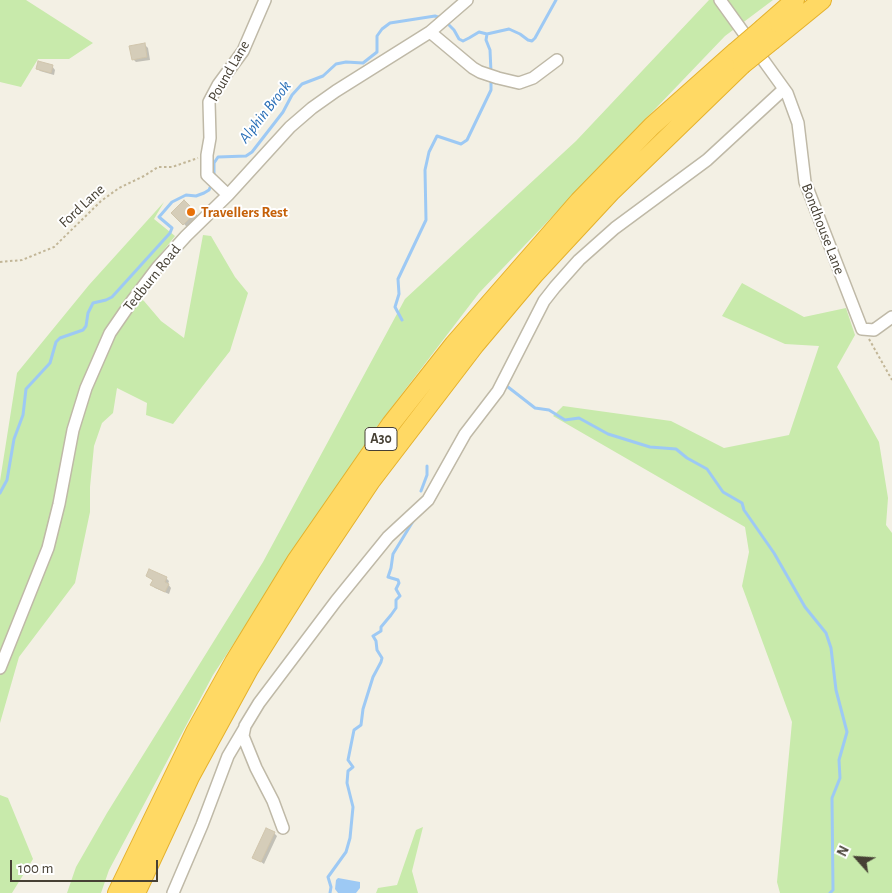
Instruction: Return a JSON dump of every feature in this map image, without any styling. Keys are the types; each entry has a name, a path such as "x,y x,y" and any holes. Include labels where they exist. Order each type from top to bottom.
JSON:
{"highway":[{"name":"A30","path":"768,34 795,0"},
{"name":"A30","path":"117,893 195,732 234,662 296,561 391,424 454,344 579,200 652,126 768,34 822,0"},
{"name":"A30","path":"136,893 190,777 249,669 312,569 371,481 475,345 534,275 739,58"}],"street":[{"name":"Pound Lane","path":"228,195 207,174 206,155 210,138 208,102 243,51 266,0"},
{"name":"Tedburn Road","path":"0,668 48,548 59,504 73,430 86,388 110,333 157,268 186,236 228,195 290,127 312,108 435,29 467,0"},
{"name":"Bondhouse Lane","path":"720,0 788,94 798,123 804,182 862,329"},
{"path":"435,29 473,68 498,78 519,83 533,78 557,60"},
{"path":"173,893 202,825 228,756 259,703 336,601 388,537 428,500 465,434 498,391 544,301 579,260 615,228 707,160 784,89"},
{"path":"862,329 874,330 892,317"},
{"path":"244,729 243,736 256,768 273,801 283,828"}],"path":[{"name":"Ford Lane","path":"0,262 22,260 54,247 101,201 119,188 158,167 172,167 206,155"},
{"path":"862,329 892,380"}],"green space":[{"path":"0,0 26,0 93,43 69,59 38,59 21,87 0,82"},
{"path":"709,0 773,0 725,36 479,293 375,429 213,675 109,870 101,893 67,893 76,867 107,813 263,562 405,299 576,141"},
{"path":"164,202 154,219 175,236 131,291 144,301 161,321 184,338 203,235 211,236 235,277 248,293 230,351 173,424 146,415 147,403 117,388 113,413 102,423 94,446 90,487 90,512 75,583 19,657 0,723 0,481 17,373 89,285"},
{"path":"742,283 804,317 846,308 855,335 837,367 879,442 888,498 886,525 892,533 892,893 780,893 777,882 792,722 742,586 749,552 745,527 553,416 563,406 671,421 724,448 789,435 819,346 785,344 722,316"},
{"path":"0,795 8,798 33,859 12,893 0,893"},
{"path":"423,827 412,871 418,893 376,893 378,888 397,885 416,830"}],"water":[{"path":"338,878 360,882 360,888 356,893 338,893 335,889"}],"building":[{"path":"145,43 147,57 132,60 129,46"},
{"path":"38,61 53,65 51,73 36,69"},
{"path":"184,200 196,212 183,225 171,213"},
{"path":"149,569 167,577 165,582 169,584 165,592 150,585 153,580 146,576"},
{"path":"266,828 275,832 261,862 252,858"}],"waterway":[{"name":"Alphin Brook","path":"446,22 459,39 463,41 479,32 487,34 509,29 532,41 556,0"},
{"name":"Alphin Brook","path":"214,177 214,163 218,157 246,156 252,152 283,112 292,95 302,84 323,76 336,64 346,62 363,63 377,52 377,36 390,23 435,16 441,18"},
{"path":"487,34 486,40 490,50 491,72"},
{"path":"402,320 395,307 399,294 398,279 426,220 425,170 429,152 437,136 461,144 467,140 491,90 491,78"},
{"name":"Alphin Brook","path":"0,493 7,480 14,439 23,415 26,389 50,363 56,342 60,338 83,330 93,303 112,297 170,233 172,228 159,217 172,202 186,195 196,196 204,193 209,190 212,183"},
{"path":"508,387 535,408 549,410 565,420 579,418 608,434 650,447 676,449 687,458 707,469 723,492 742,503 744,510 774,553 805,607 826,633 831,648 836,690 847,732 839,760 840,778 832,798 833,890 830,893"},
{"path":"421,491 427,475 427,466"},
{"path":"330,893 331,887 328,877 346,852 350,838 353,807 347,783 348,771 353,767 348,760 354,730 361,725 363,709 373,677 382,658 377,650 376,641 373,636 381,631 381,627 396,608 396,600 400,596 396,589 399,583 398,580 388,577 393,554 415,518"}],"place":[{"name":"Travellers Rest","path":"191,212"}]}
